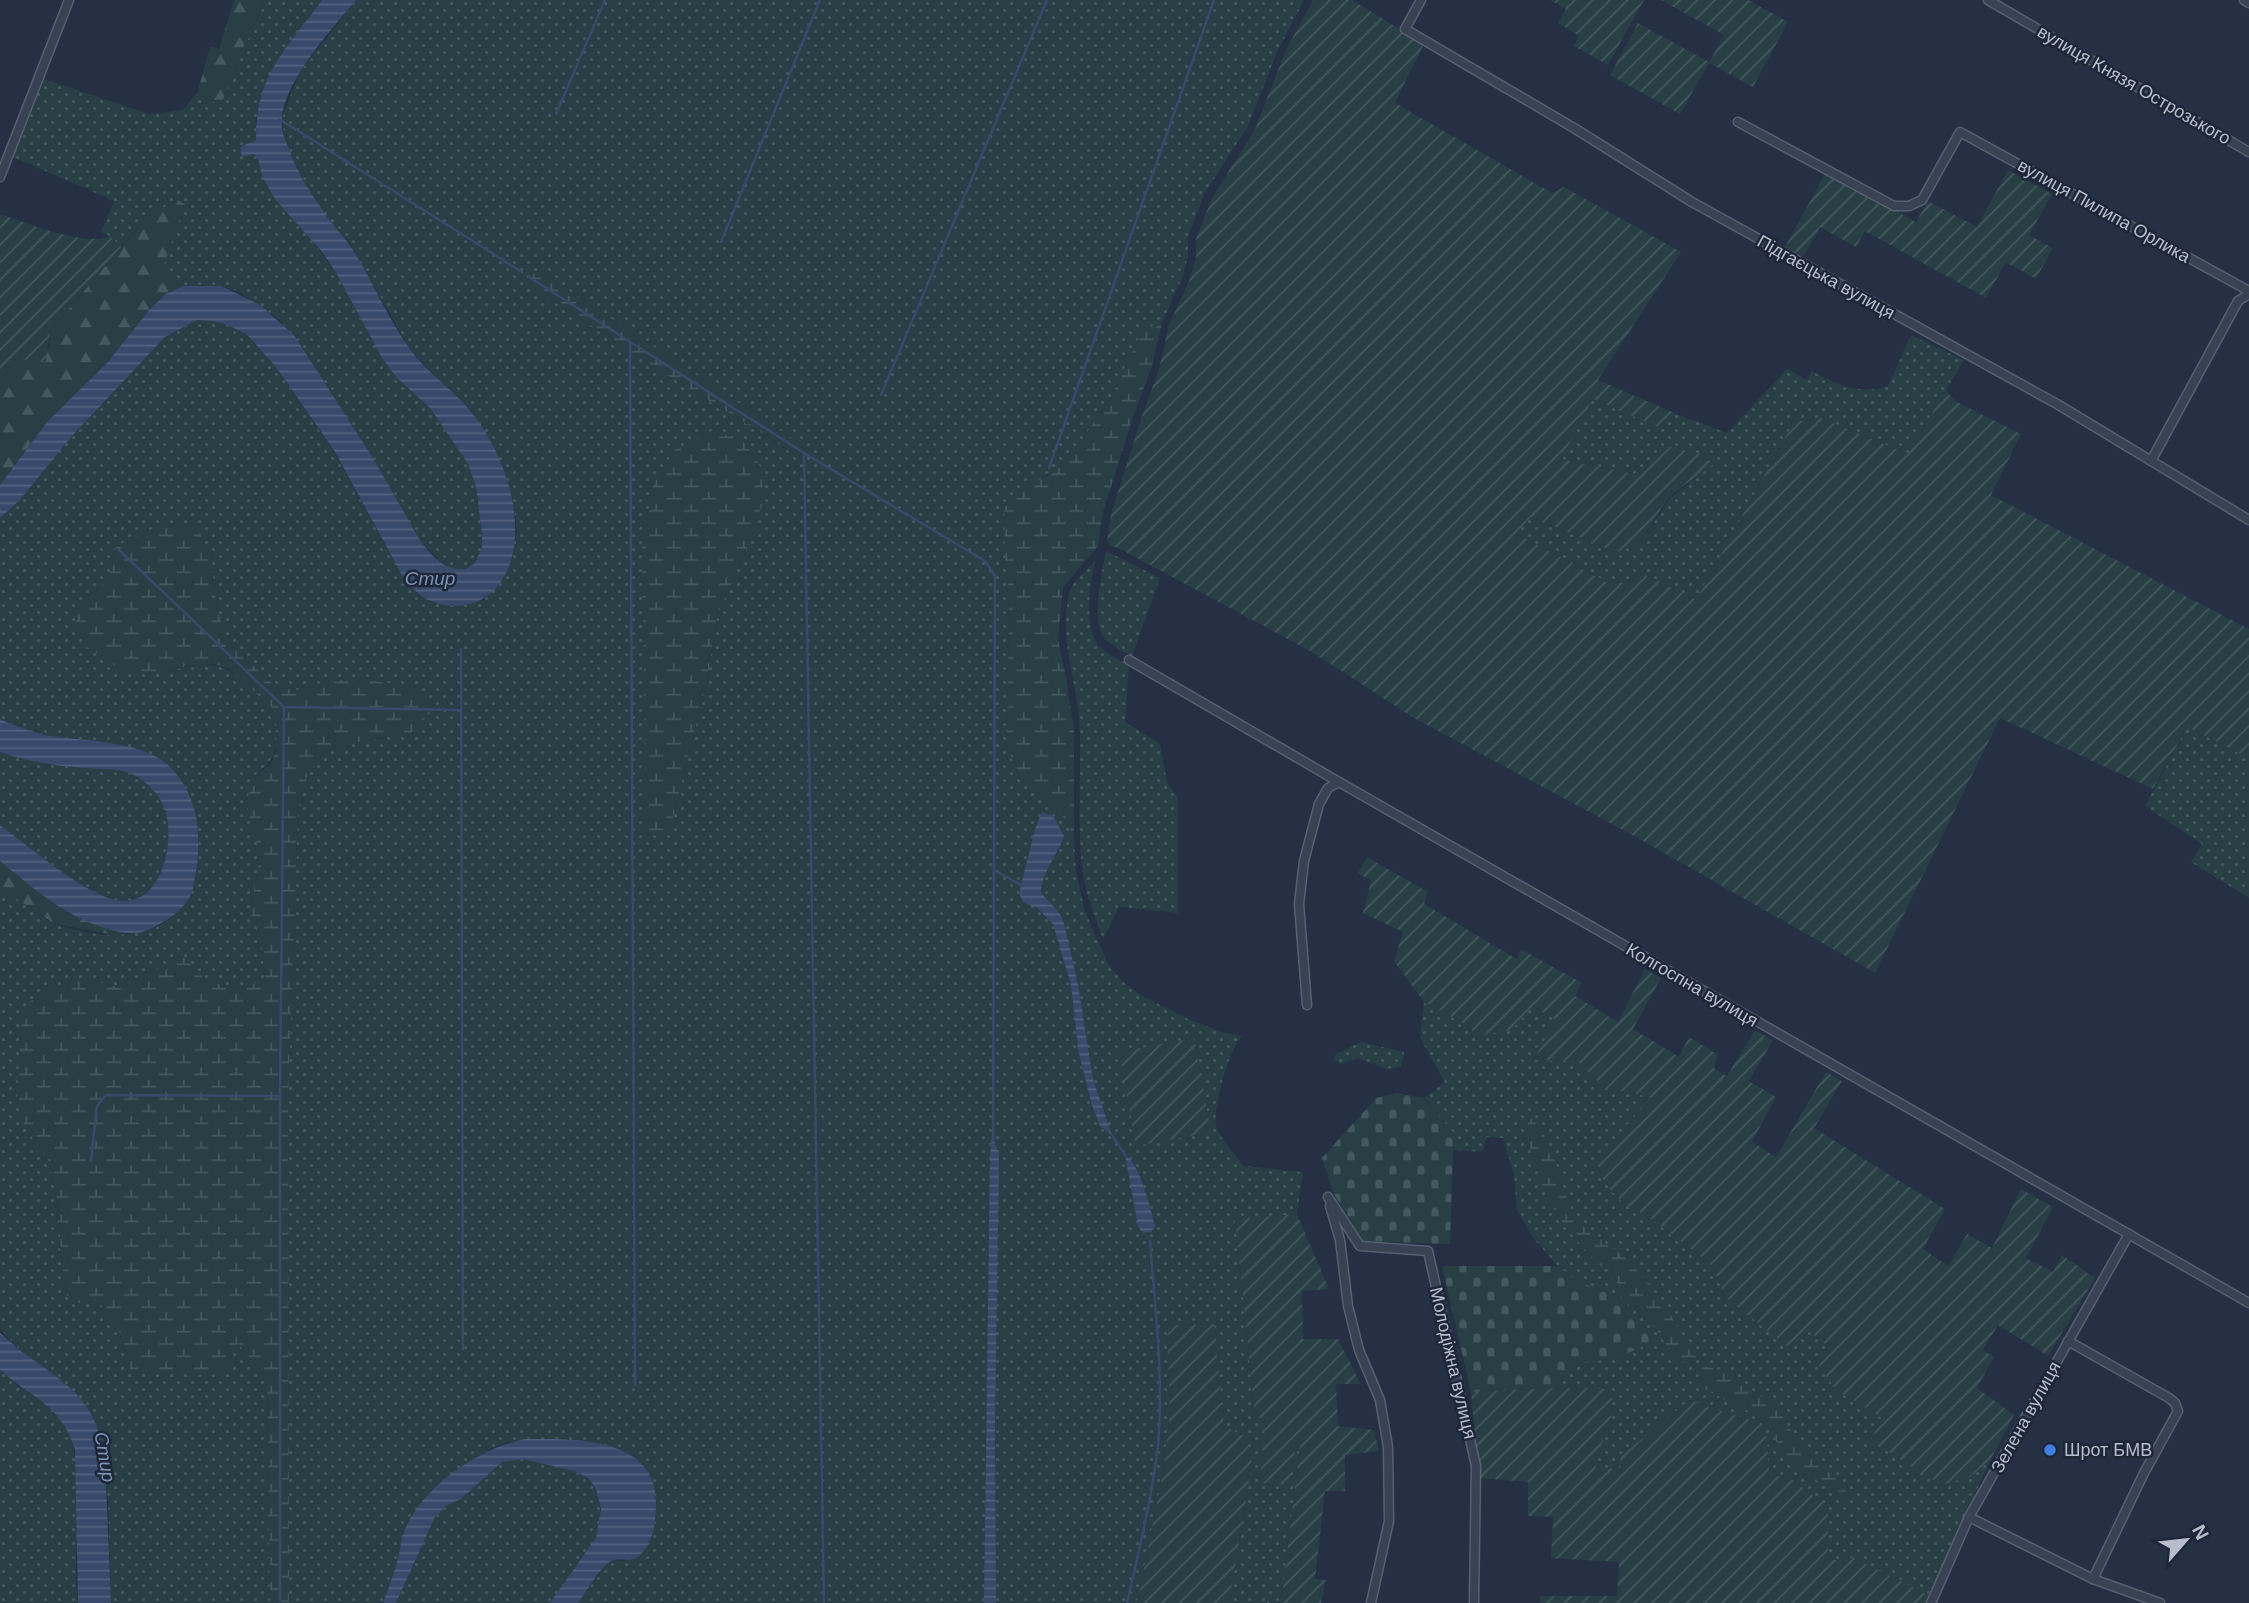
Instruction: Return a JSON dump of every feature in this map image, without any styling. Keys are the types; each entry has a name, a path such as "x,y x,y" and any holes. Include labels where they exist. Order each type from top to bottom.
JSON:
{"street":[{"path":"0,177 69,0"},
{"name":"Підгаєцька вулиця","path":"1421,0 1405,29 1574,128 1692,202 2057,404 2249,520"},
{"name":"вулиця Князя Острозького","path":"1988,0 2249,152"},
{"path":"2244,0 2249,3"},
{"name":"вулиця Пилипа Орлика","path":"1738,122 1894,206 1909,206 1922,200 1959,131 2249,293"},
{"path":"2151,461 2238,301 2249,293"},
{"name":"Колгоспна вулиця","path":"1129,660 2249,1303"},
{"path":"1307,1005 1299,904 1304,861 1319,804 1328,788 1339,782"},
{"name":"Молодіжна вулиця","path":"1371,1603 1389,1521 1388,1447 1380,1400 1359,1350 1348,1306 1340,1240 1328,1197 1360,1246 1428,1251 1476,1466 1474,1603"},
{"name":"Зелена вулиця","path":"1931,1603 1969,1517 2129,1234"},
{"path":"2068,1341 2169,1398 2178,1411 2144,1473 2093,1579"},
{"path":"1969,1517 2093,1579 2160,1603"}],"green space":[{"path":"234,0 262,0 263,6 240,52 234,75 221,104 212,102 198,91 210,46 219,49"},
{"path":"262,0 322,0 256,118 256,140 240,147 242,157 254,154 258,159 262,176 335,271 382,358 396,377 430,408 468,464 476,487 482,547 475,563 466,569 444,565 421,542 373,458 305,352 280,320 239,292 222,286 183,286 168,279 148,216 121,247 110,236 101,232 114,201 13,157 44,79 149,114 183,110 198,91 212,102 234,75 240,52 263,7"},
{"path":"356,0 1304,0 1277,52 1248,126 1204,194 1188,237 1188,257 1182,278 1162,323 1144,329 1114,393 1080,443 1056,471 1042,477 1005,560 1009,592 1007,745 1016,770 1035,791 1057,807 1074,838 1076,871 1084,908 1108,964 1122,981 1142,996 1188,1019 1224,1033 1242,1036 1232,1053 1223,1079 1217,1105 1217,1130 1244,1166 1303,1172 1297,1214 1235,1219 1255,1417 1263,1419 1300,1445 1281,1603 1229,1603 1252,1464 1224,1426 1213,1324 1167,1325 1170,1412 1163,1473 1137,1603 578,1603 608,1562 625,1561 628,1452 559,1439 526,1439 491,1448 443,1482 418,1509 403,1534 398,1560 383,1603 289,1603 288,1096 298,816 307,773 313,763 330,750 341,746 384,738 322,683 294,691 273,684 229,643 217,610 211,557 116,546 108,581 88,595 167,672 203,665 217,666 239,677 276,711 276,748 269,762 254,776 260,855 250,912 261,937 265,977 252,985 237,989 205,980 148,972 121,988 87,979 25,1127 50,1163 59,1213 61,1260 67,1296 97,1299 119,1331 131,1372 207,1375 226,1370 238,1343 267,1380 270,1603 111,1603 108,1501 102,1443 59,1379 21,1351 0,1329 0,888 46,919 66,928 110,935 144,931 170,919 185,902 195,876 199,839 194,811 182,785 163,762 153,755 124,746 39,734 0,719 0,518 19,501 73,435 165,337 197,320 230,326 247,336 276,367 334,452 403,577 416,592 431,602 451,606 483,600 503,580 517,533 503,469 484,429 410,349 350,244 324,214 299,174 284,135 282,118 299,73","holes":["539,271 799,443 804,453 794,454 639,357 630,361 622,345 529,277","656,480 748,545 717,616 707,681 672,821 658,836","1043,812 1059,850 1042,877 1041,893 1059,912 1078,984 1093,1079 1110,1134 1091,1102 1078,1049 1071,985 1053,924 1019,893 1035,829"]},
{"path":"1313,0 1352,0 1424,44 1395,103 1552,193 1564,187 1681,252 1598,380 1677,414 1658,427 1593,399 1561,459 1634,474 1670,447 1705,455 1713,465 1673,494 1641,539 1625,549 1615,552 1531,517 1516,533 1615,587 1644,574 1696,600 1794,422 1821,418 1908,454 1946,390 1955,401 2021,434 1991,495 2249,629 2249,758 2187,727 2153,789 2000,718 1875,973 1636,837 1412,717 1312,652 1110,545 1107,540 1111,514 1159,369 1169,325 1189,281 1196,258 1196,239 1212,198 1255,129 1286,50"},
{"path":"1550,0 1644,0 1608,65 1574,46 1579,36 1558,23 1566,9"},
{"path":"1661,0 1748,0 1788,22 1753,87 1709,63 1680,114 1610,75 1638,23 1709,62 1724,35"},
{"path":"2008,170 2052,194 2029,235 2053,248 2036,279 2006,262 1986,298 1865,231 1856,247 1820,227 1802,259 1784,249 1826,172 1916,222 1928,201 1977,227"},
{"path":"177,200 185,204 164,265 168,279 183,286 166,294 150,309 107,363 47,422 0,485 0,382 16,359 49,348 50,331 148,216"},
{"path":"0,214 40,228 87,239 110,236 121,247 50,331 46,362 16,359 0,382"},
{"path":"539,271 799,443 804,453 795,454 639,357 630,362 621,345 531,287 529,277"},
{"path":"1162,323 1152,366 1103,512 1098,546 1063,587 1058,640 1074,731 1074,838 1057,807 1035,791 1016,770 1007,745 1009,592 1004,508 1027,486 1056,471 1080,443 1114,393 1144,329"},
{"path":"1911,335 1964,360 1908,454 1821,418 1794,422 1696,600 1644,574 1616,587 1516,533 1530,517 1615,552 1647,533 1669,499 1712,465 1634,474 1561,459 1593,398 1658,427 1677,414 1727,433 1787,369 1807,380 1812,371 1830,381 1858,389 1888,386"},
{"path":"713,430 744,442 762,469 764,500 717,616 707,681 672,821 659,836 646,834 642,541 656,480 674,450"},
{"path":"178,524 194,527 211,557 217,610 229,643 273,684 294,691 351,679 408,685 433,710 412,732 353,743 327,751 308,771 298,816 288,1096 289,1603 270,1603 267,1380 238,1343 227,1370 207,1375 131,1372 119,1331 97,1299 81,1304 67,1296 61,1260 59,1212 50,1163 25,1127 17,1098 22,1013 32,1000 65,982 87,979 121,988 148,972 185,958 205,980 237,989 252,985 265,977 261,937 250,912 260,855 246,802 254,776 270,765 276,750 276,711 229,669 213,664 186,666 167,672 123,671 87,647 75,618 88,595 108,581 116,546 152,529"},
{"path":"1106,551 1160,578 1132,656 1110,643 1100,630 1098,609"},
{"path":"1095,561 1089,606 1091,630 1100,647 1129,665 1125,722 1160,744 1167,783 1178,798 1178,913 1119,907 1103,939 1093,913 1082,867 1079,715 1066,630 1070,590"},
{"path":"2187,727 2249,758 2249,898 2191,862 2202,844 2145,806"},
{"path":"0,752 52,764 124,771 149,786 164,807 168,835 163,866 148,891 136,899 122,901 108,898 59,870 0,825"},
{"path":"1367,857 1428,892 1424,904 1517,959 1521,949 1582,983 1575,996 1618,1022 1645,969 1661,978 1633,1029 1679,1057 1689,1037 1718,1055 1714,1068 1727,1076 1755,1030 1773,1040 1749,1081 1776,1097 1752,1142 1776,1157 1826,1072 1842,1081 1814,1128 1945,1209 1923,1249 1948,1266 1967,1234 1992,1248 2021,1189 2053,1207 2026,1258 2053,1272 2062,1255 2095,1278 2048,1356 1998,1325 1983,1350 1994,1357 1977,1388 2014,1415 1991,1459 1970,1477 1945,1484 1929,1478 1871,1440 1882,1418 1836,1390 1819,1366 1828,1346 1807,1330 1787,1346 1725,1297 1713,1266 1654,1221 1622,1202 1604,1182 1597,1160 1651,1097 1605,1088 1577,1061 1534,1060 1555,1019 1533,1006 1512,1030 1475,1036 1470,1027 1424,1002 1394,961 1403,932 1363,913 1371,881 1358,873"},
{"path":"0,861 59,904 92,921 127,933 114,935 55,924 0,888"},
{"path":"1424,1002 1470,1027 1532,1006 1556,1019 1534,1060 1577,1061 1605,1088 1651,1097 1604,1182 1622,1202 1654,1221 1713,1266 1725,1297 1807,1330 1829,1346 1836,1390 1882,1418 1871,1440 1970,1477 1991,1459 1928,1595 1852,1558 1849,1563 1828,1558 1828,1507 1791,1479 1768,1474 1767,1438 1759,1423 1689,1400 1621,1469 1595,1469 1595,1456 1611,1427 1612,1390 1554,1388 1580,1363 1615,1358 1624,1299 1577,1281 1558,1266 1534,1239 1517,1210 1514,1175 1503,1138 1487,1137 1482,1152 1453,1150 1455,1135 1424,1098 1445,1082 1420,1038"},
{"path":"1194,1038 1211,1132 1136,1146 1119,1052"},
{"path":"1361,1042 1404,1052 1401,1067 1386,1069 1358,1058 1341,1064 1334,1060 1336,1054"},
{"path":"1397,1093 1423,1098 1456,1135 1453,1150 1450,1244 1363,1241 1334,1194 1322,1158 1376,1098"},
{"path":"1529,1117 1547,1140 1566,1196 1580,1222 1623,1256 1644,1279 1672,1317 1696,1357 1684,1363 1677,1357 1642,1309 1592,1258 1564,1224 1551,1205 1533,1159 1528,1138"},
{"path":"1297,1214 1329,1289 1302,1291 1303,1339 1338,1339 1361,1384 1336,1384 1338,1426 1374,1430 1379,1451 1345,1455 1345,1491 1325,1491 1315,1579 1326,1580 1321,1603 1281,1603 1300,1445 1296,1444 1290,1485 1261,1483 1263,1419 1255,1417 1235,1219"},
{"path":"1442,1266 1558,1266 1577,1281 1624,1299 1652,1343 1615,1358 1580,1363 1554,1388 1471,1392"},
{"path":"1214,1324 1224,1426 1246,1437 1252,1464 1229,1603 1137,1603 1163,1473 1170,1412 1167,1325"},
{"path":"1703,1366 1721,1370 1757,1393 1781,1413 1795,1438 1842,1484 1849,1500 1840,1502 1822,1484 1785,1458 1765,1420 1700,1387 1698,1376"},
{"path":"0,1370 18,1386 51,1407 69,1435 75,1457 77,1481 78,1603 0,1603"},
{"path":"1554,1388 1612,1389 1611,1427 1595,1456 1596,1469 1620,1469 1621,1456 1689,1400 1759,1423 1767,1438 1769,1474 1791,1479 1828,1507 1828,1558 1848,1563 1852,1557 1928,1595 1925,1603 1540,1603 1540,1596 1617,1596 1619,1562 1551,1558 1553,1517 1528,1516 1528,1482 1479,1478 1471,1392"},
{"path":"523,1459 563,1467 585,1477 595,1489 600,1504 600,1521 593,1543 550,1603 396,1603 435,1517 446,1506 461,1499 502,1462"}],"water":[{"name":"Стир","path":"322,0 356,0 321,42 289,94 283,111 282,126 296,167 327,216 355,253 402,338 479,423 502,464 509,488 514,511 512,557 498,586 482,599 462,606 441,604 427,599 403,577 335,452 276,367 247,335 213,321 197,320 165,337 73,435 19,501 0,518 0,485 47,422 107,363 150,309 166,294 183,286 222,286 260,305 294,335 373,458 421,542 433,556 444,565 456,569 466,569 475,563 482,547 482,534 476,487 468,464 430,408 396,377 382,358 335,271 322,252 275,199 262,176 258,159 254,154 242,157 240,147 256,140 257,117 267,80 285,48"},
{"path":"0,719 45,735 106,742 137,749 163,761 174,772 183,784 195,812 199,842 193,889 179,910 162,923 143,932 110,930 75,916 59,906 0,861 0,825 59,870 93,891 122,901 136,899 148,891 157,880 167,850 168,835 162,803 153,790 140,779 124,771 52,764 0,752"},
{"path":"1042,812 1053,816 1064,836 1044,877 1041,893 1059,912 1064,923 1078,984 1093,1079 1112,1135 1100,1126 1091,1102 1078,1049 1071,985 1053,924 1037,908 1023,902 1019,893"},
{"path":"992,1134 999,1155 995,1425 996,1603 984,1603 990,1156"},
{"path":"1125,1155 1136,1168 1144,1187 1155,1226 1151,1232 1143,1233 1138,1226"},
{"name":"Стир","path":"0,1333 68,1386 88,1409 95,1423 105,1460 111,1603 78,1603 75,1450 69,1434 53,1411 0,1370"},
{"path":"526,1439 567,1440 610,1446 643,1465 653,1482 656,1504 655,1524 646,1549 634,1559 615,1560 607,1564 578,1603 550,1603 596,1538 601,1509 596,1489 588,1478 574,1471 523,1459 502,1462 461,1499 446,1506 435,1517 396,1603 383,1603 403,1535 410,1518 422,1502 436,1487 471,1461 508,1443"}],"waterway":[{"path":"556,114 605,0"},
{"path":"721,242 820,0"},
{"path":"881,395 1047,0"},
{"path":"1049,468 1214,0"},
{"path":"279,119 522,272"},
{"path":"529,277 804,453 985,561 995,576 993,1141"},
{"path":"630,343 635,1385"},
{"path":"804,455 824,1603"},
{"path":"119,550 284,707 461,710"},
{"path":"461,649 463,1350"},
{"path":"280,1601 280,1096 284,707"},
{"path":"994,870 1021,885"},
{"path":"91,1161 97,1106 106,1095 280,1096"},
{"path":"1112,1135 1125,1155"},
{"path":"1127,1603 1149,1505 1160,1420 1150,1241"}],"place":[{"name":"Шрот БМВ","path":"2050,1450"}]}
